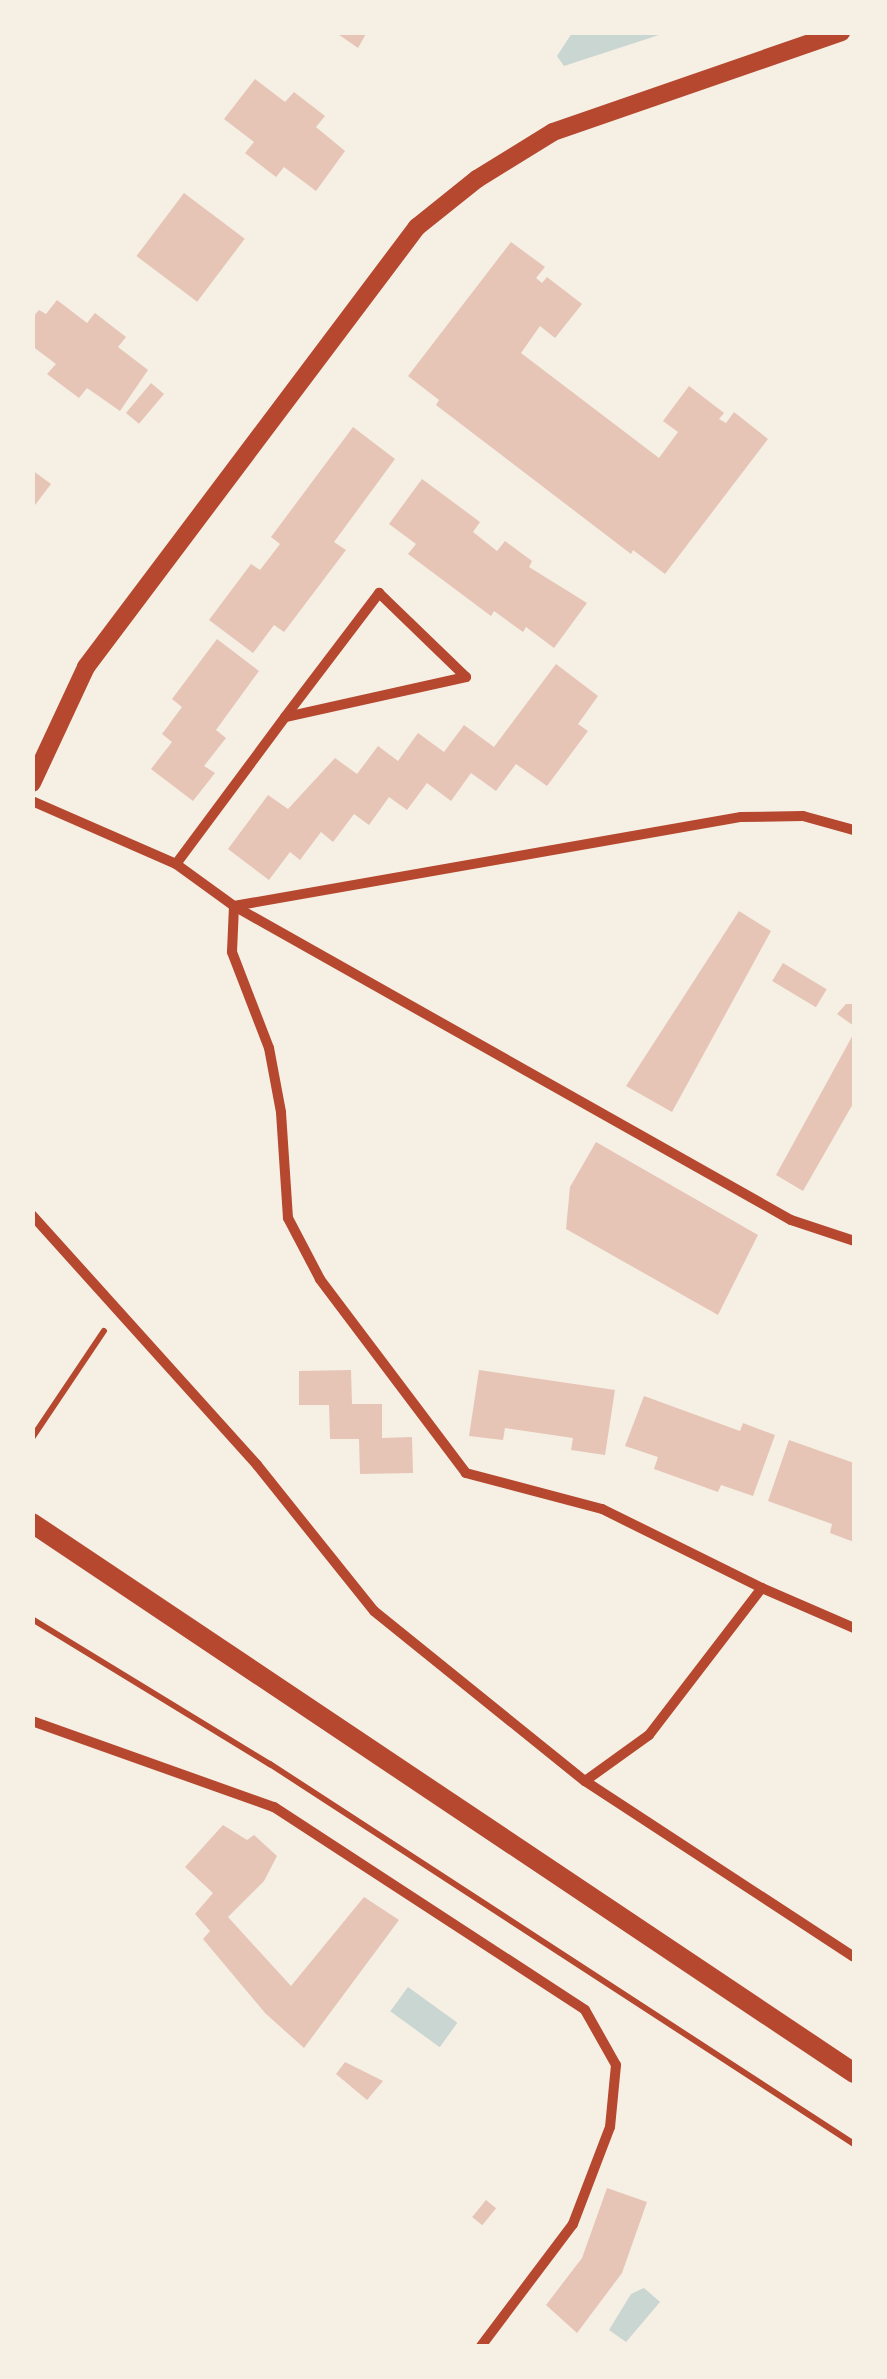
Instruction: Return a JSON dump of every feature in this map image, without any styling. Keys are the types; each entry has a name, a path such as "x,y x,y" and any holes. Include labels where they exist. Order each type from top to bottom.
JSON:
{"main road":[{"path":"32,1524 854,2073"}],"street":[{"path":"32,783 86,667 417,228 477,179 553,132 841,32"},
{"path":"176,864 286,717 379,593 466,677 286,717"},
{"path":"32,801 176,864 234,906 791,1220 854,1241"},
{"path":"234,906 742,817 803,816 854,830"},
{"path":"234,906 232,952 269,1048 278,1096 288,1218 320,1280 466,1473 602,1509 762,1588 854,1628"},
{"path":"32,1214 119,1307 374,1611 585,1781 854,1956"},
{"path":"585,1781 649,1734 762,1588"},
{"path":"32,1721 274,1807 585,2010 616,2065 610,2126 573,2224 481,2346"}],"path":[{"path":"32,1438 119,1307"},
{"path":"32,1619 270,1764 678,2035 854,2144"}],"shaded area":[{"path":"572,32 665,33 564,66 557,56"},
{"path":"408,1987 457,2023 440,2047 390,2011"},
{"path":"644,2288 660,2302 626,2342 609,2330 631,2294"}],"building":[{"path":"335,32 367,32 358,48"},
{"path":"255,79 285,102 294,92 325,116 316,127 345,151 316,191 284,167 276,177 245,153 254,142 224,119"},
{"path":"184,193 245,239 197,302 136,256"},
{"path":"511,242 545,267 536,278 542,283 547,277 582,304 555,338 540,326 521,353 659,458 678,432 663,421 689,386 724,413 719,419 726,423 734,412 768,439 665,574 633,550 631,554 436,405 439,400 408,376"},
{"path":"57,300 87,323 95,313 126,337 118,347 148,370 120,411 87,388 79,398 47,374 56,364 32,346 32,318 39,310 46,314"},
{"path":"151,383 164,394 139,424 126,413"},
{"path":"353,427 395,459 334,542 346,550 284,632 274,625 253,653 209,620 251,564 260,570 280,544 271,537"},
{"path":"32,470 51,484 32,509"},
{"path":"422,479 480,522 473,532 497,551 505,541 532,561 529,567 587,603 554,648 526,627 523,632 494,611 491,616 408,554 416,544 389,524"},
{"path":"217,639 259,671 216,730 226,738 204,766 215,773 193,801 151,769 172,742 162,734 182,707 172,699"},
{"path":"556,664 598,696 578,724 588,731 547,786 516,764 496,791 471,773 451,801 427,783 407,810 389,797 369,825 354,814 333,842 321,832 300,860 290,852 269,880 228,849 268,795 288,809 335,758 357,774 378,746 398,761 418,733 444,752 464,725 494,747"},
{"path":"739,911 771,931 672,1112 626,1086"},
{"path":"783,963 827,989 816,1007 772,981"},
{"path":"846,1004 854,1004 854,1026 837,1014"},
{"path":"854,1033 854,1102 803,1191 776,1175"},
{"path":"596,1142 758,1235 718,1315 566,1229 570,1187"},
{"path":"351,1370 352,1404 382,1404 382,1438 412,1437 413,1473 360,1474 359,1439 330,1439 329,1405 299,1405 299,1371"},
{"path":"479,1370 615,1390 605,1455 571,1450 573,1438 505,1428 503,1440 469,1436"},
{"path":"644,1396 740,1431 743,1423 775,1435 753,1496 721,1485 718,1492 654,1469 658,1457 625,1446"},
{"path":"789,1440 854,1463 854,1542 830,1533 832,1524 768,1501"},
{"path":"223,1825 247,1840 254,1835 277,1856 264,1881 228,1917 291,1986 364,1897 399,1920 304,2048 265,2013 203,1939 210,1931 195,1914 213,1893 185,1867"},
{"path":"345,2062 383,2081 367,2100 336,2074"},
{"path":"607,2188 647,2202 622,2273 577,2333 546,2305 582,2258"},
{"path":"486,2200 496,2208 482,2225 472,2217"}]}
